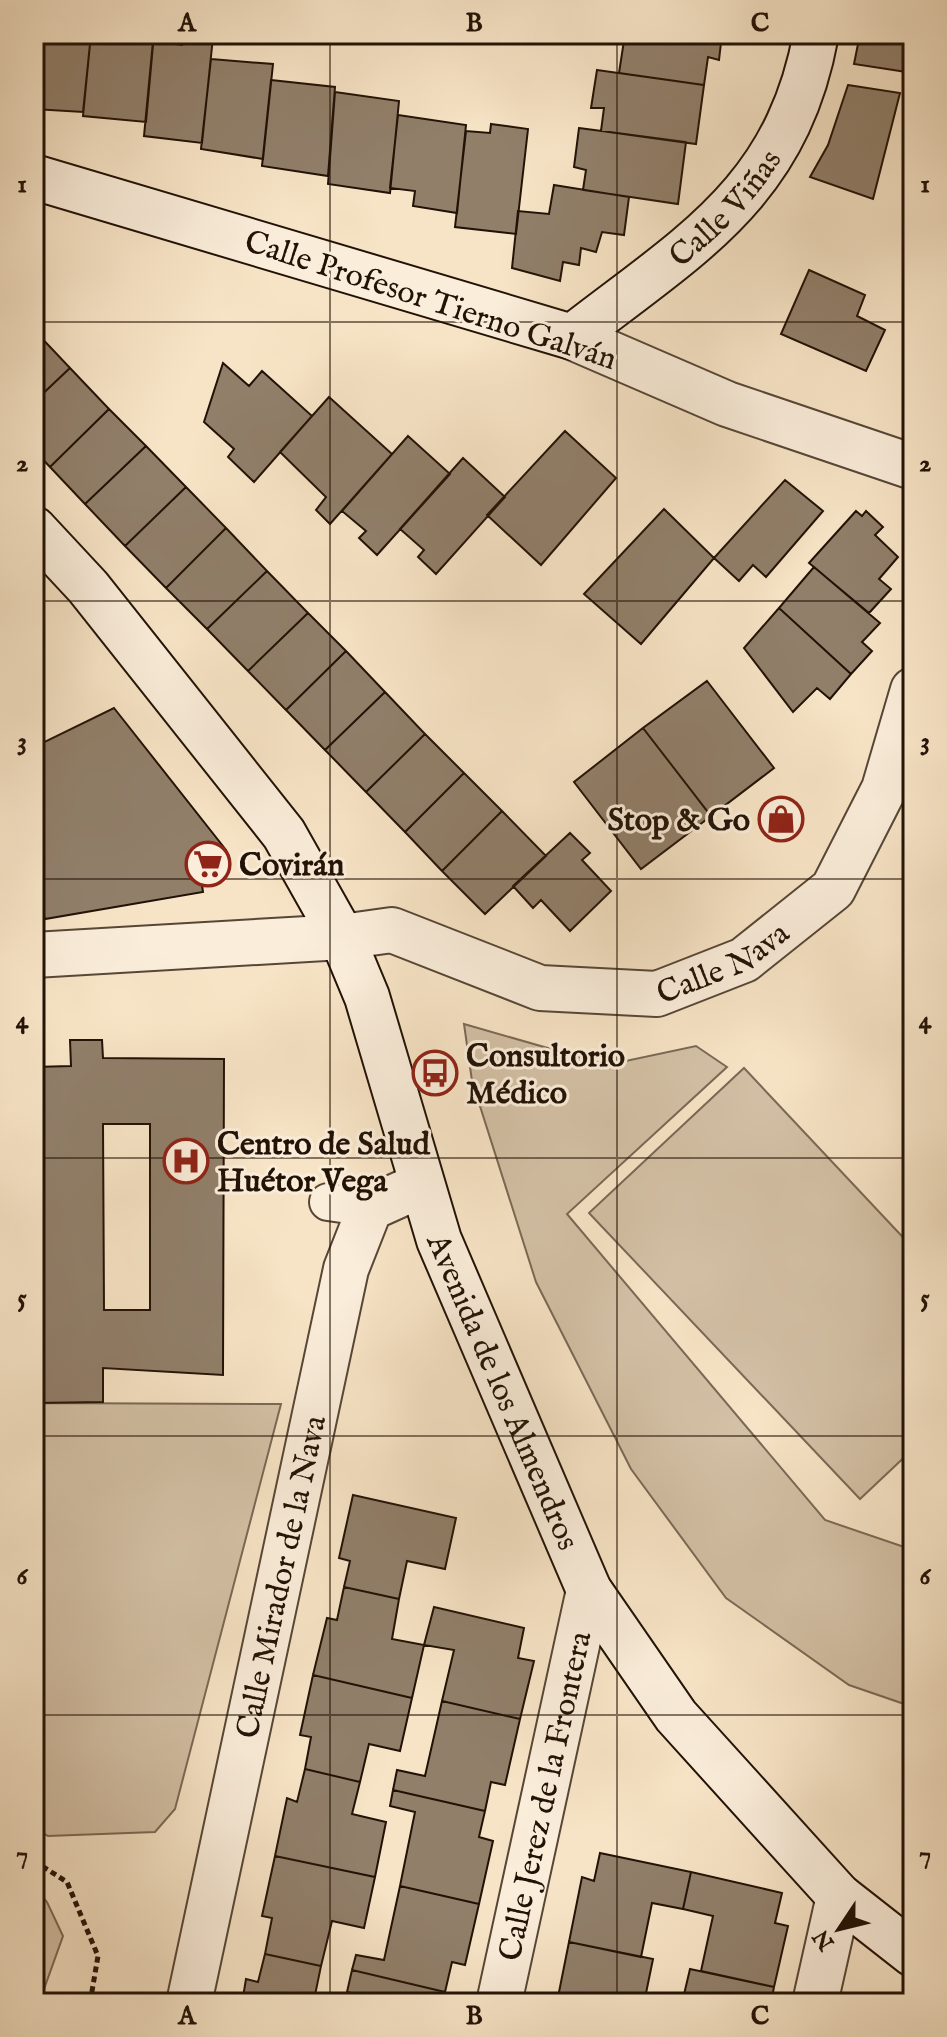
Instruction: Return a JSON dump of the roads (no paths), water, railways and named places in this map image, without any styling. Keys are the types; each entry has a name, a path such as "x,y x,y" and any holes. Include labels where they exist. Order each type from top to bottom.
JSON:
{"street":[{"name":"Calle Viñas","path":"572,337 713,228 767,167 803,93 816,34"},
{"name":"Calle Profesor Tierno Galván","path":"34,177 572,337 727,404 913,467"},
{"name":"Avenida de los Almendros","path":"34,529 88,587 284,834 342,937 367,997 439,1240 589,1590 676,1716 839,1896 913,1954"},
{"name":"Calle Nava","path":"34,955 342,937 392,930 540,988 657,994 744,960 833,889 884,789 913,690"},
{"path":"370,1208 421,1185"},
{"name":"Calle Mirador de la Nava","path":"189,2003 346,1269 370,1208"},
{"name":"Calle Jerez de la Frontera","path":"499,2003 589,1590"},
{"path":"815,2003 839,1896"}],"lane":[{"path":"328,1202 370,1208"}],"place":[{"name":"Stop & Go","path":"781,819"},
{"name":"Covirán","path":"208,864"},
{"name":"Consultorio Médico","path":"435,1073"},
{"name":"Centro de Salud Huétor Vega","path":"186,1161"}]}
